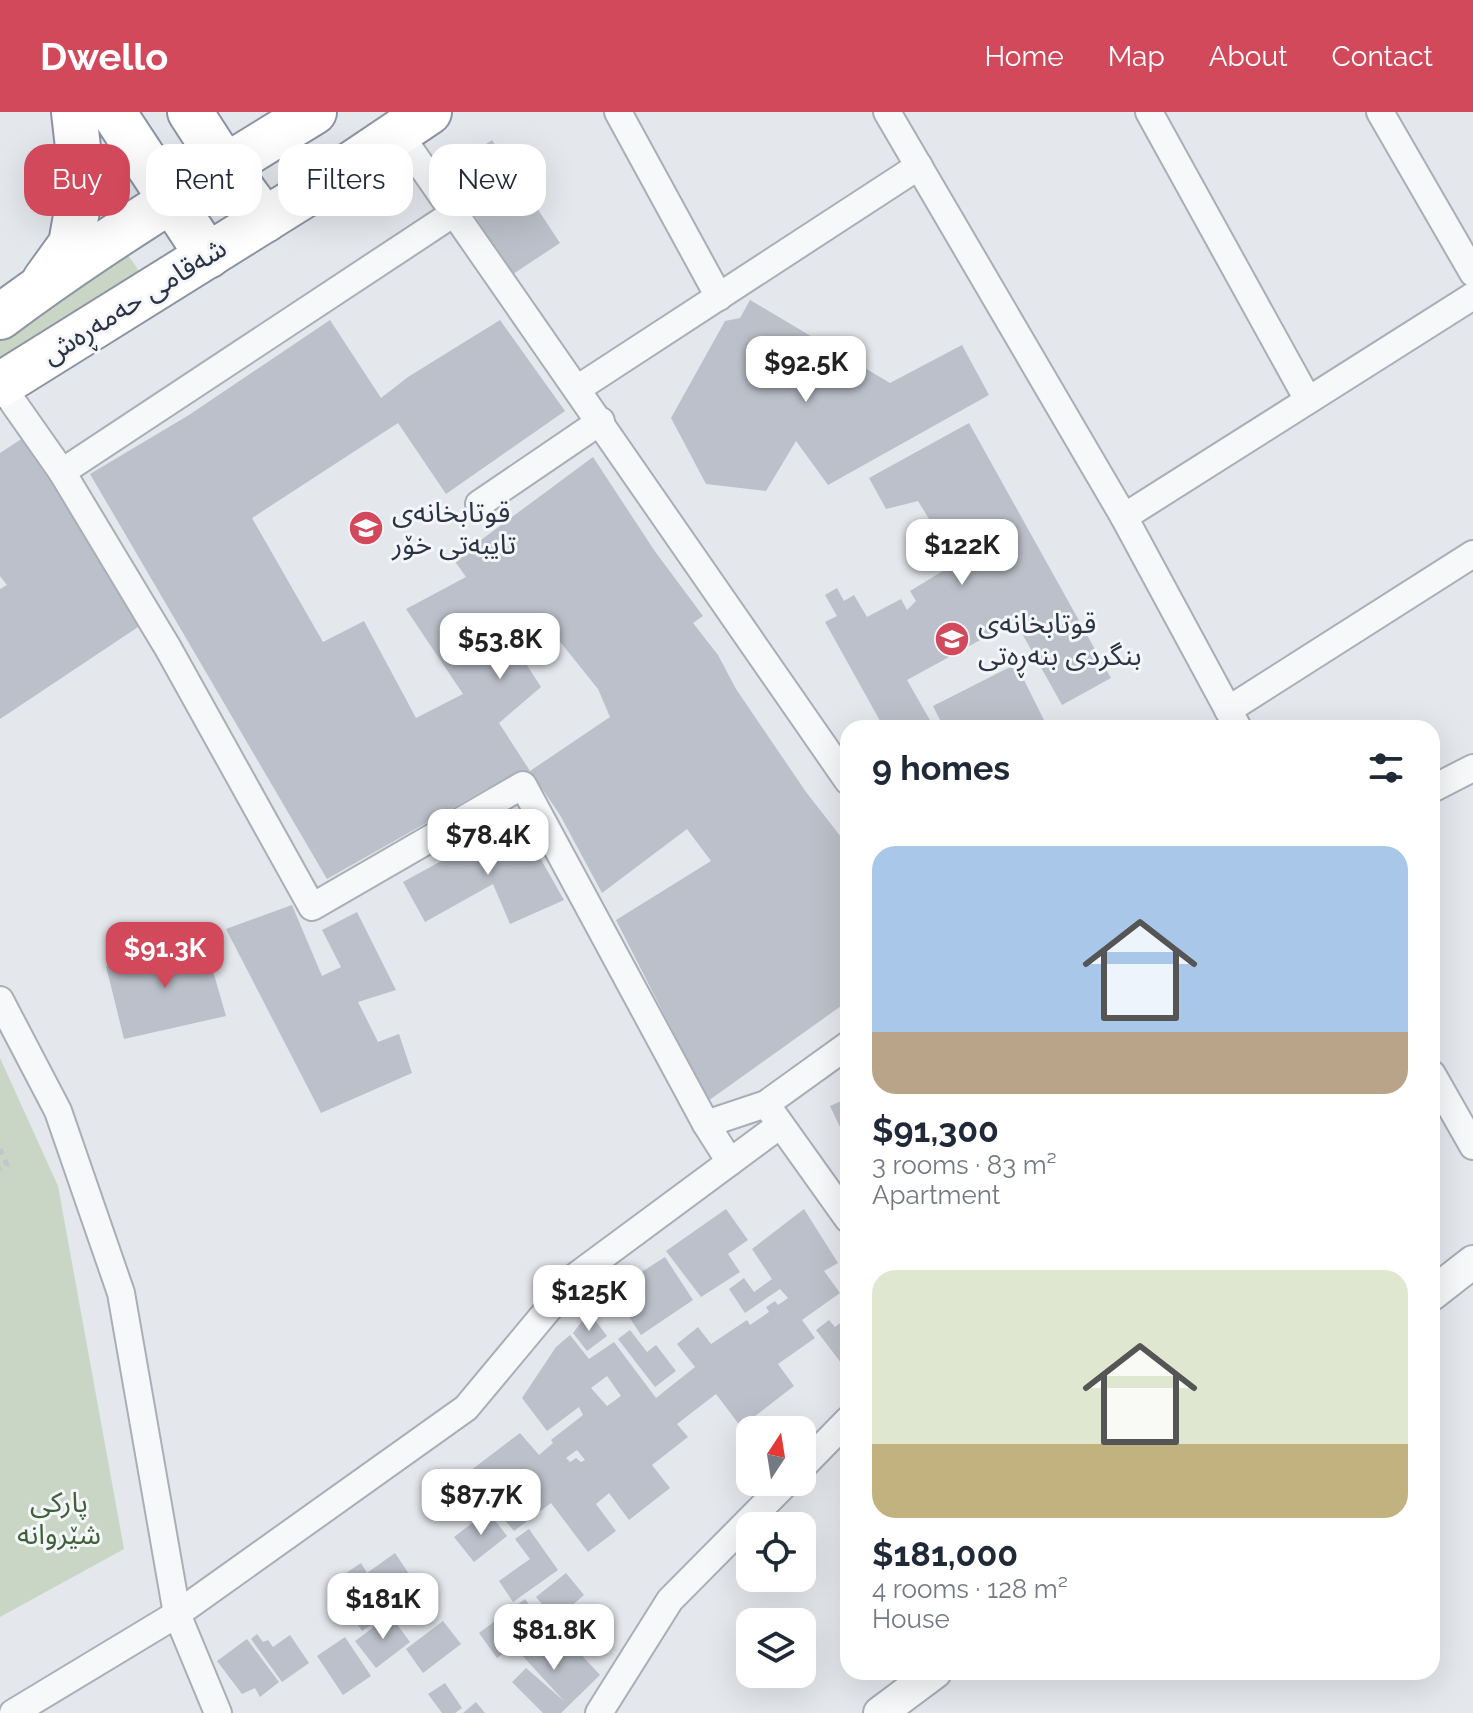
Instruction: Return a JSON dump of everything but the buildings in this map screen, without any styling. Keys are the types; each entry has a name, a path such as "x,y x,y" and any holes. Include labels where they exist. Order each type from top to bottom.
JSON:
{"highway":[{"path":"41,286 71,244 77,213 82,183 74,112"},
{"path":"113,112 146,162"},
{"path":"190,112 211,144"},
{"path":"261,144 314,112"},
{"name":"شەقامی حەمەڕەش","path":"0,385 265,220 414,122"},
{"path":"0,317 41,286 149,216"},
{"path":"182,216 208,256"},
{"path":"262,216 265,220"}],"street":[{"path":"618,112 719,297"},
{"path":"1149,112 1308,400"},
{"path":"1380,112 1473,273"},
{"path":"893,114 919,166 1124,517 1233,719 1473,554"},
{"path":"414,122 429,156"},
{"path":"577,389 919,166"},
{"path":"62,472 449,216"},
{"path":"456,216 840,769"},
{"path":"1124,517 1473,296"},
{"path":"0,385 62,472 168,648 312,907 523,785 706,1124 730,1162"},
{"path":"479,504 601,421"},
{"path":"1440,785 1473,768"},
{"path":"0,1000 58,1111 121,1293 177,1614 218,1713"},
{"path":"13,1713 177,1614 466,1408 576,1276 730,1162 773,1115 840,1052"},
{"path":"1440,1088 1473,1146"},
{"path":"706,1124 773,1115"},
{"path":"773,1115 840,1208"},
{"path":"1440,1288 1473,1262"},
{"path":"816,1453 840,1428"},
{"path":"599,1713 670,1600 773,1496"},
{"path":"880,1713 924,1680"}],"path":[{"path":"0,1149 7,1165 0,1169"}],"green space":[{"path":"128,255 139,271 0,359 0,336"},
{"name":"پارکی شێروانە","path":"0,1058 58,1186 124,1549 0,1617"}],"place":[{"name":"قوتابخانەی تایبەتی خۆر","path":"366,528"},
{"name":"قوتابخانەی بنگردی بنەڕەتی","path":"952,639"}]}
